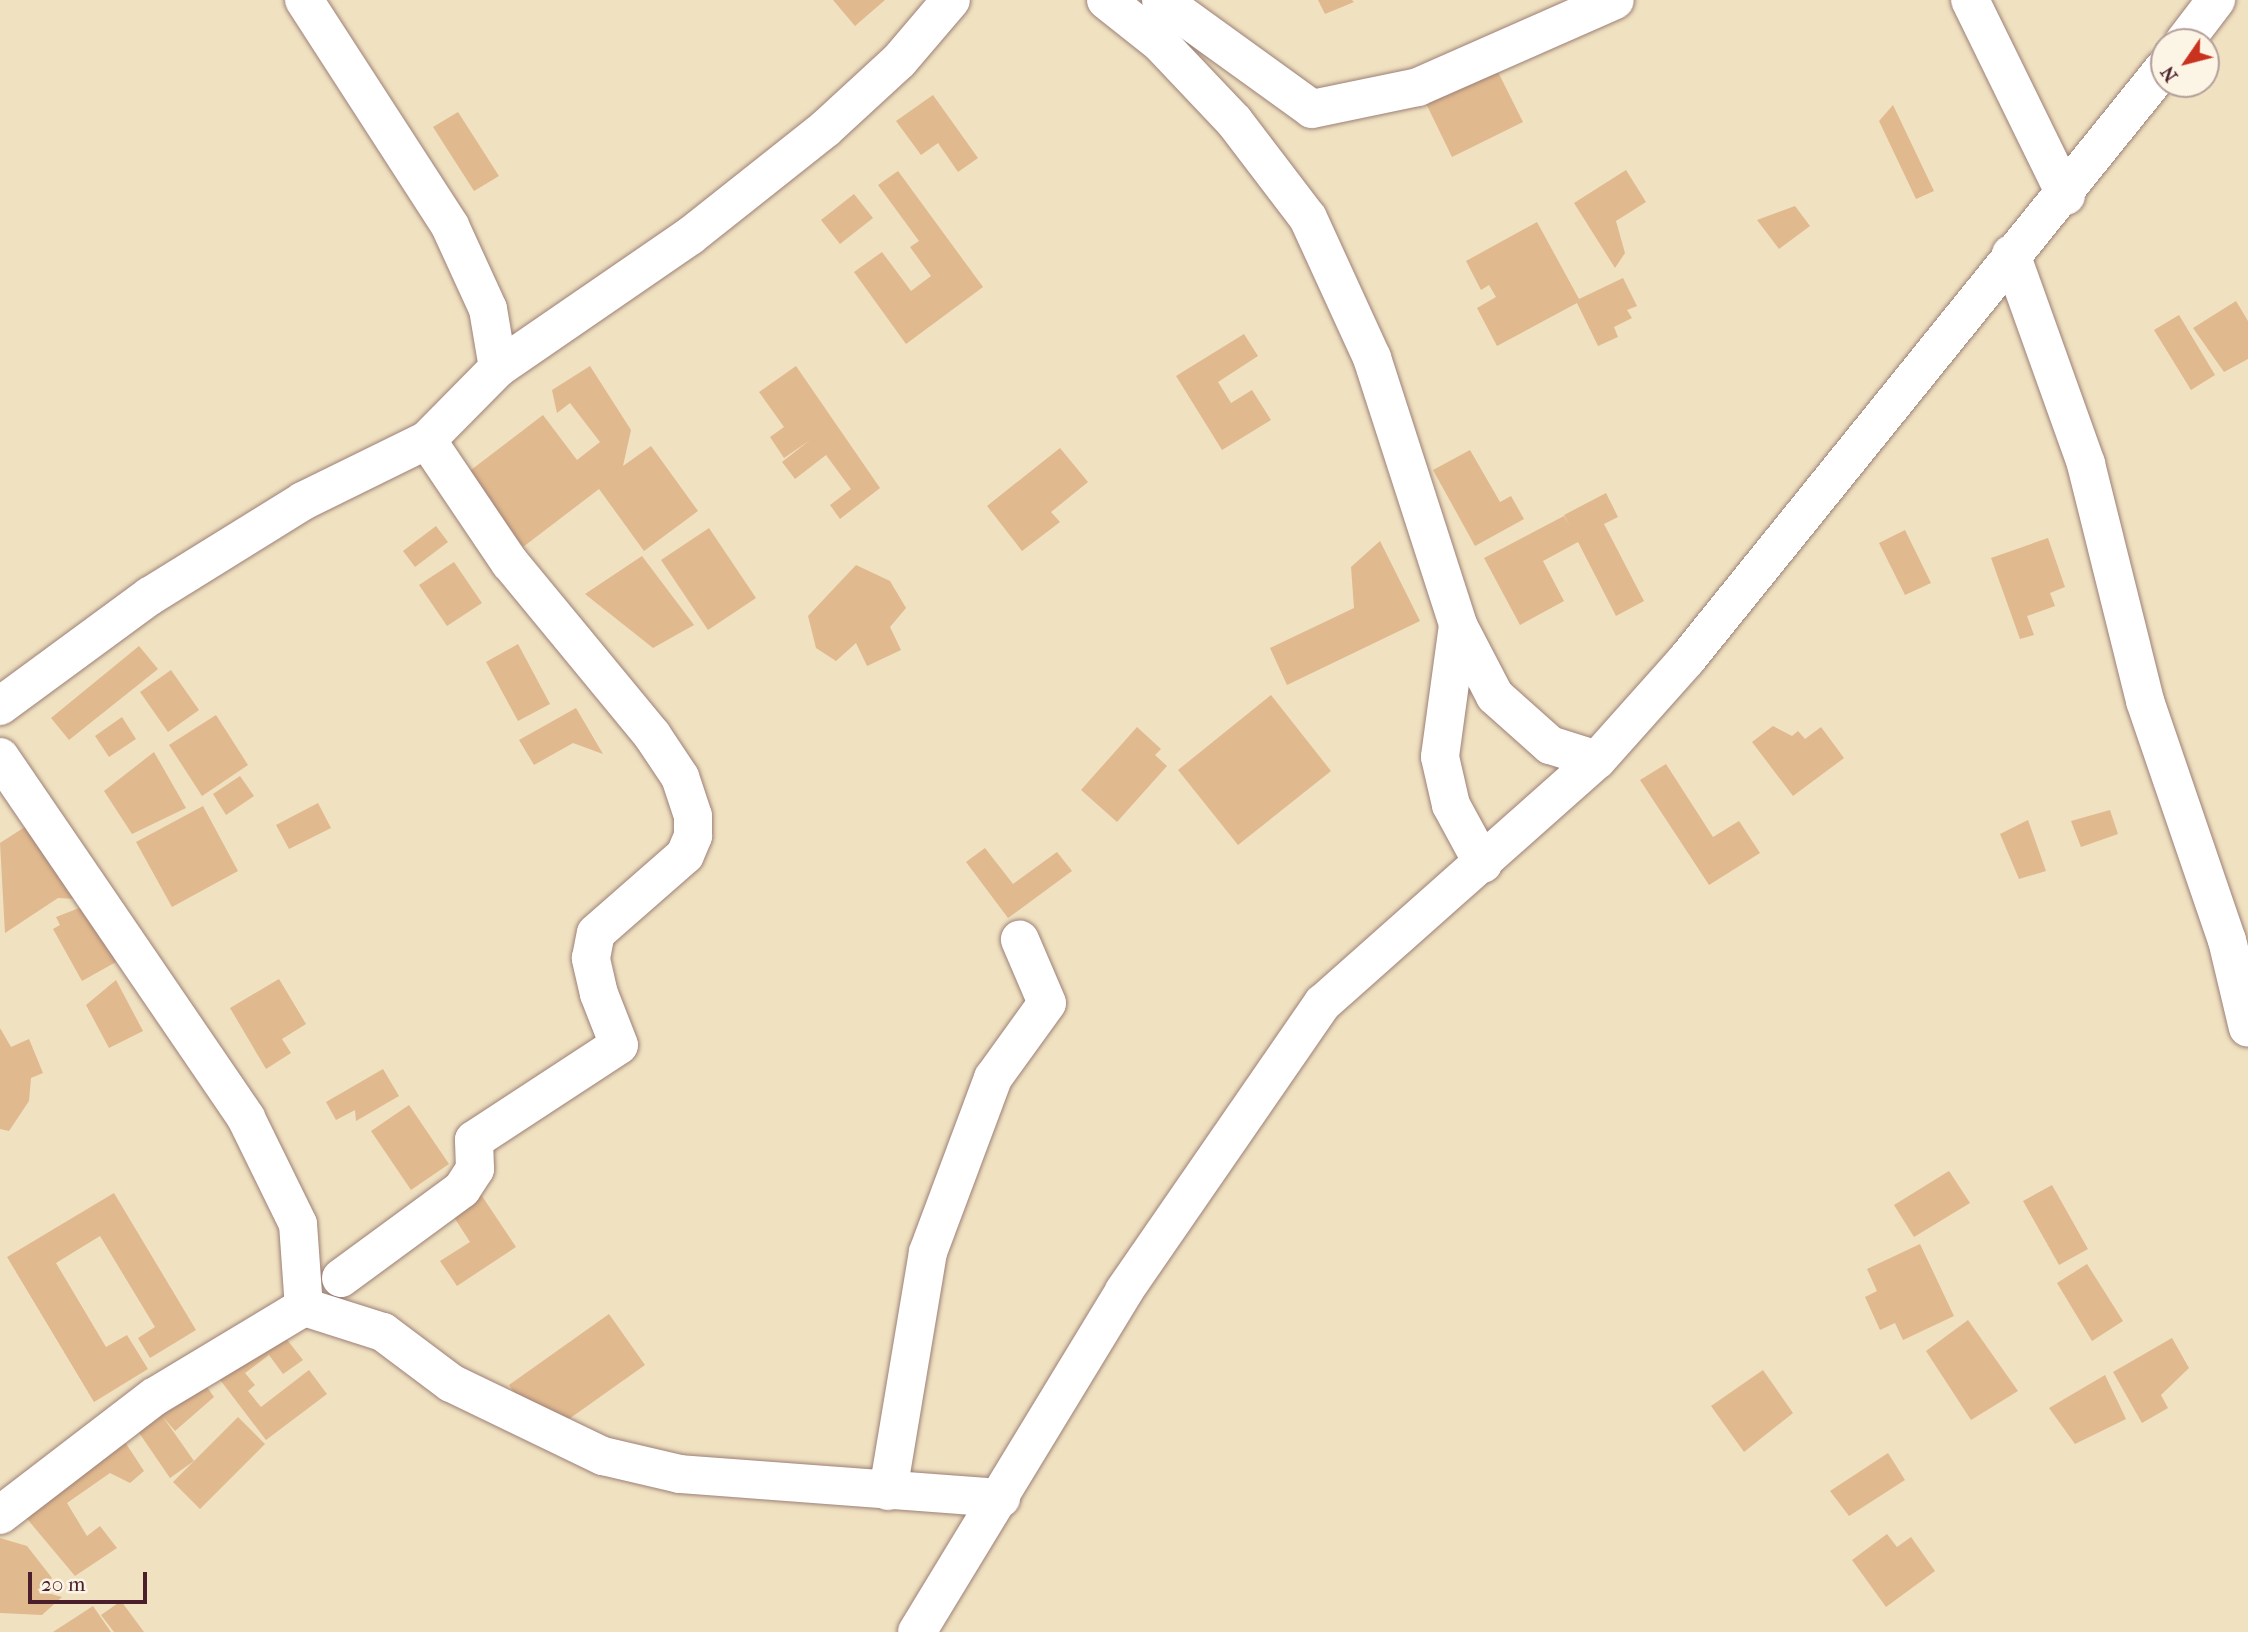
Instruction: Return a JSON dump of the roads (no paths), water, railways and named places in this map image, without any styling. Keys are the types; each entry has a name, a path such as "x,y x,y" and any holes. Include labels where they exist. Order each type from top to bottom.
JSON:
{"street":[{"path":"303,0 450,226 488,309 498,368"},
{"path":"0,706 150,596 303,501 427,440 498,368 691,236 825,129 899,61 951,0"},
{"path":"1106,0 1159,42 1234,121 1308,218 1372,358 1458,625 1494,696 1520,723 1550,745 1597,760"},
{"path":"1160,0 1312,109 1418,87 1615,0"},
{"path":"1970,0 2066,196"},
{"path":"2195,28 2216,0"},
{"path":"917,1632 1124,1292 1323,1003 1483,864 1597,760 1687,659 2011,254 2066,196 2150,86"},
{"path":"2011,254 2086,464 2145,701 2227,940 2248,1028"},
{"path":"341,1278 462,1189 475,1169 474,1140 619,1045 596,982 596,933 685,855 693,836 694,816 680,777 652,735 510,563 427,440"},
{"path":"1458,625 1440,757 1451,805 1483,864"},
{"path":"0,757 246,1118 298,1224 383,1332 451,1383 603,1456 680,1474 1001,1498"},
{"path":"888,1491 928,1252 993,1078 1047,1003 1020,940"},
{"path":"298,1224 304,1307"},
{"path":"0,1515 153,1397 304,1307 383,1332"}]}
